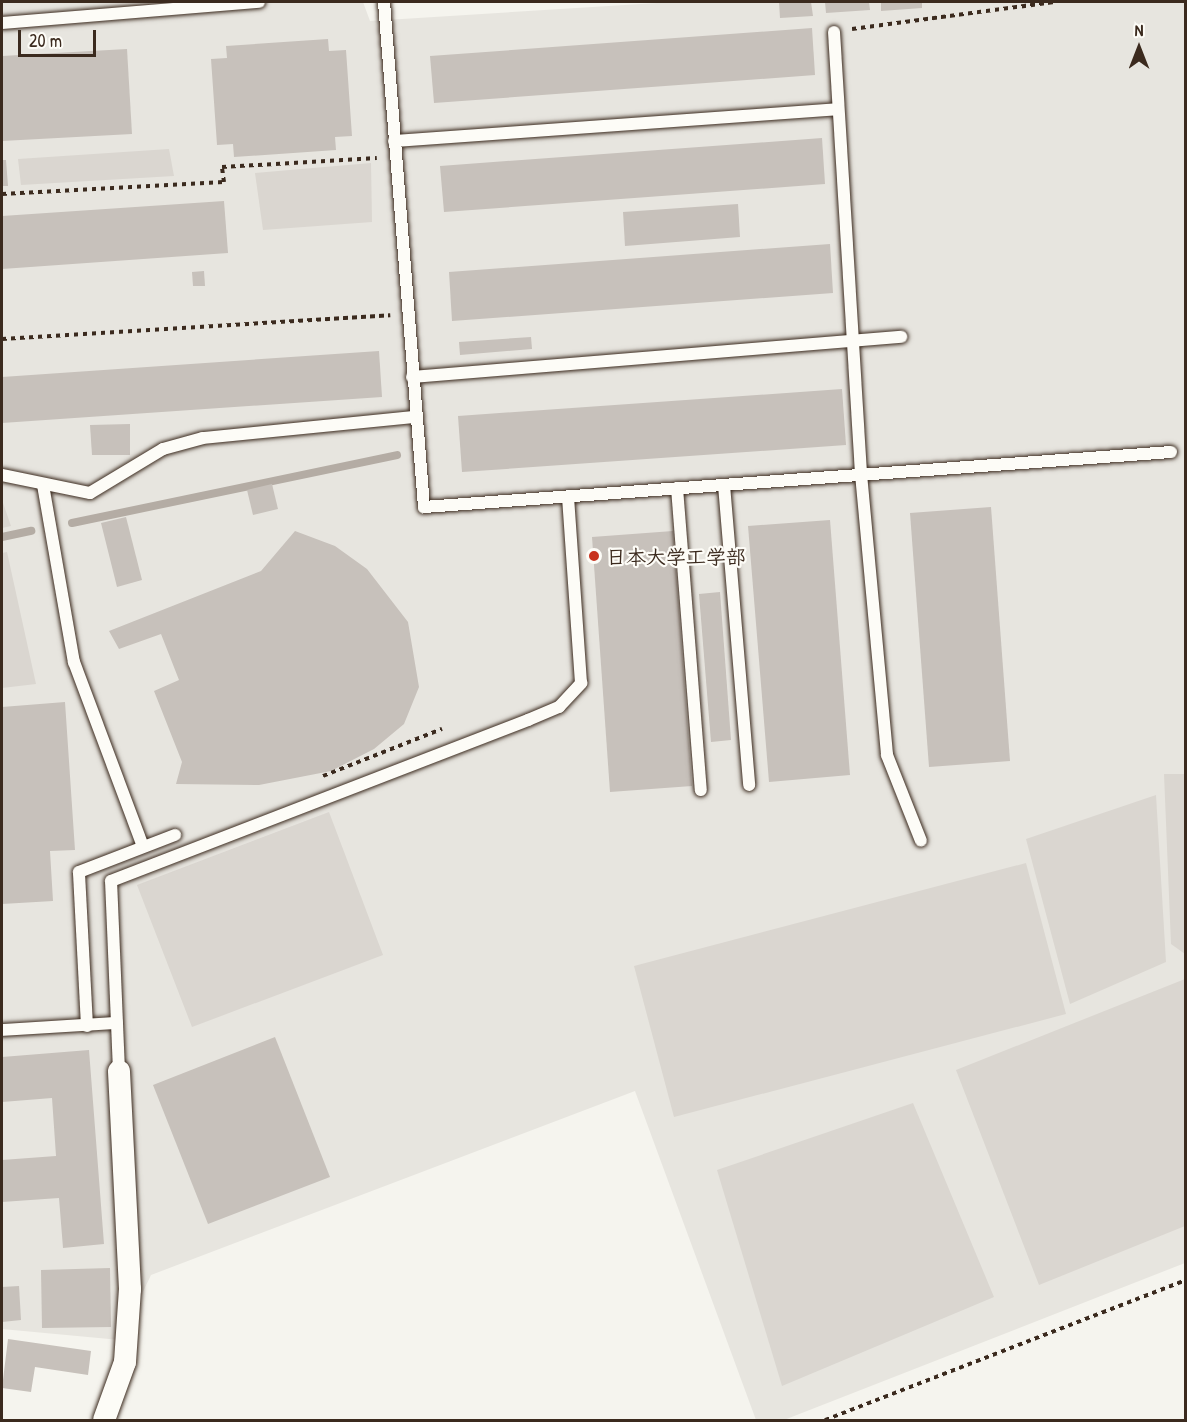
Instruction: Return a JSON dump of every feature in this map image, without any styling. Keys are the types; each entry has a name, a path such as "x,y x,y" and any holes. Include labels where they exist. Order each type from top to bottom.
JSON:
{"street":[{"path":"104,1420 125,1362 130,1288 119,1071"}],"lane":[{"path":"2,23 259,2"},
{"path":"384,2 415,417 424,507 1171,452"},
{"path":"834,32 861,474 887,755 921,841"},
{"path":"394,141 838,109"},
{"path":"412,377 901,337"},
{"path":"2,475 90,494 163,449 203,438 415,417"},
{"path":"43,485 74,662 143,847"},
{"path":"724,485 749,785"},
{"path":"677,488 701,790"},
{"path":"119,1071 111,881 559,707 581,683 568,496"},
{"path":"87,1026 79,872 175,835"},
{"path":"2,1030 117,1023"}],"path":[{"path":"834,32 1054,2"},
{"path":"2,194 224,182 222,167 396,157"},
{"path":"2,339 408,314"},
{"path":"825,1420 1185,1280"}],"shaded area":[{"name":"日本大学工学部","path":"2,2 363,2 370,21 673,2 1185,2 1185,1263 784,1420 756,1420 635,1091 151,1275 120,1340 2,1329"},
{"path":"169,149 174,176 21,185 18,159"},
{"path":"371,163 372,222 263,230 255,173"},
{"path":"2,500 11,526 2,528"},
{"path":"7,552 36,684 2,688 2,553"},
{"path":"1164,774 1185,774 1185,954 1171,944"},
{"path":"1156,795 1166,962 1070,1004 1026,839"},
{"path":"329,812 383,955 192,1027 137,885"},
{"path":"1026,863 1066,1014 674,1117 634,966"},
{"path":"1185,979 1185,1226 1039,1285 956,1070"},
{"path":"913,1103 994,1297 782,1386 717,1170"}],"building":[{"path":"779,2 811,2 813,16 780,18"},
{"path":"825,2 869,2 870,10 826,13"},
{"path":"881,2 922,2 922,8 881,11"},
{"path":"812,28 815,75 434,103 430,56"},
{"path":"328,39 329,51 346,50 352,136 335,137 336,150 234,157 233,144 217,145 211,59 227,58 226,46"},
{"path":"127,49 132,134 2,141 2,56"},
{"path":"822,138 825,184 444,212 440,166"},
{"path":"2,160 6,160 8,186 2,186"},
{"path":"224,201 228,253 2,269 2,216"},
{"path":"738,204 740,237 625,246 623,212"},
{"path":"830,244 833,293 452,321 449,272"},
{"path":"204,271 205,286 193,286 192,272"},
{"path":"531,337 532,349 460,355 459,342"},
{"path":"379,351 382,397 2,423 2,377"},
{"path":"842,389 846,445 462,472 458,416"},
{"path":"130,424 130,455 92,455 90,425"},
{"path":"272,484 278,509 253,515 247,490"},
{"path":"991,507 1010,761 929,767 910,513"},
{"path":"126,517 142,580 117,587 101,523"},
{"path":"830,520 850,775 769,782 748,526"},
{"path":"295,531 335,546 367,569 408,622 419,687 404,724 374,749 331,771 259,785 176,784 182,762 154,691 179,680 161,634 119,649 109,631 261,571"},
{"path":"673,531 692,786 610,792 592,537"},
{"path":"720,592 731,740 711,742 699,594"},
{"path":"65,702 75,850 50,851 53,901 2,904 2,707"},
{"path":"275,1037 330,1177 208,1224 153,1085"},
{"path":"89,1050 104,1244 63,1248 59,1198 2,1202 2,1160 56,1156 52,1098 2,1102 2,1057"},
{"path":"110,1268 111,1327 42,1328 41,1270"},
{"path":"19,1286 21,1320 2,1322 2,1287"},
{"path":"8,1339 91,1351 88,1375 35,1367 31,1392 2,1388"}],"waterway":[{"path":"72,523 397,455"},
{"path":"2,537 31,531"}],"place":[{"name":"日本大学工学部","path":"594,556"}]}
